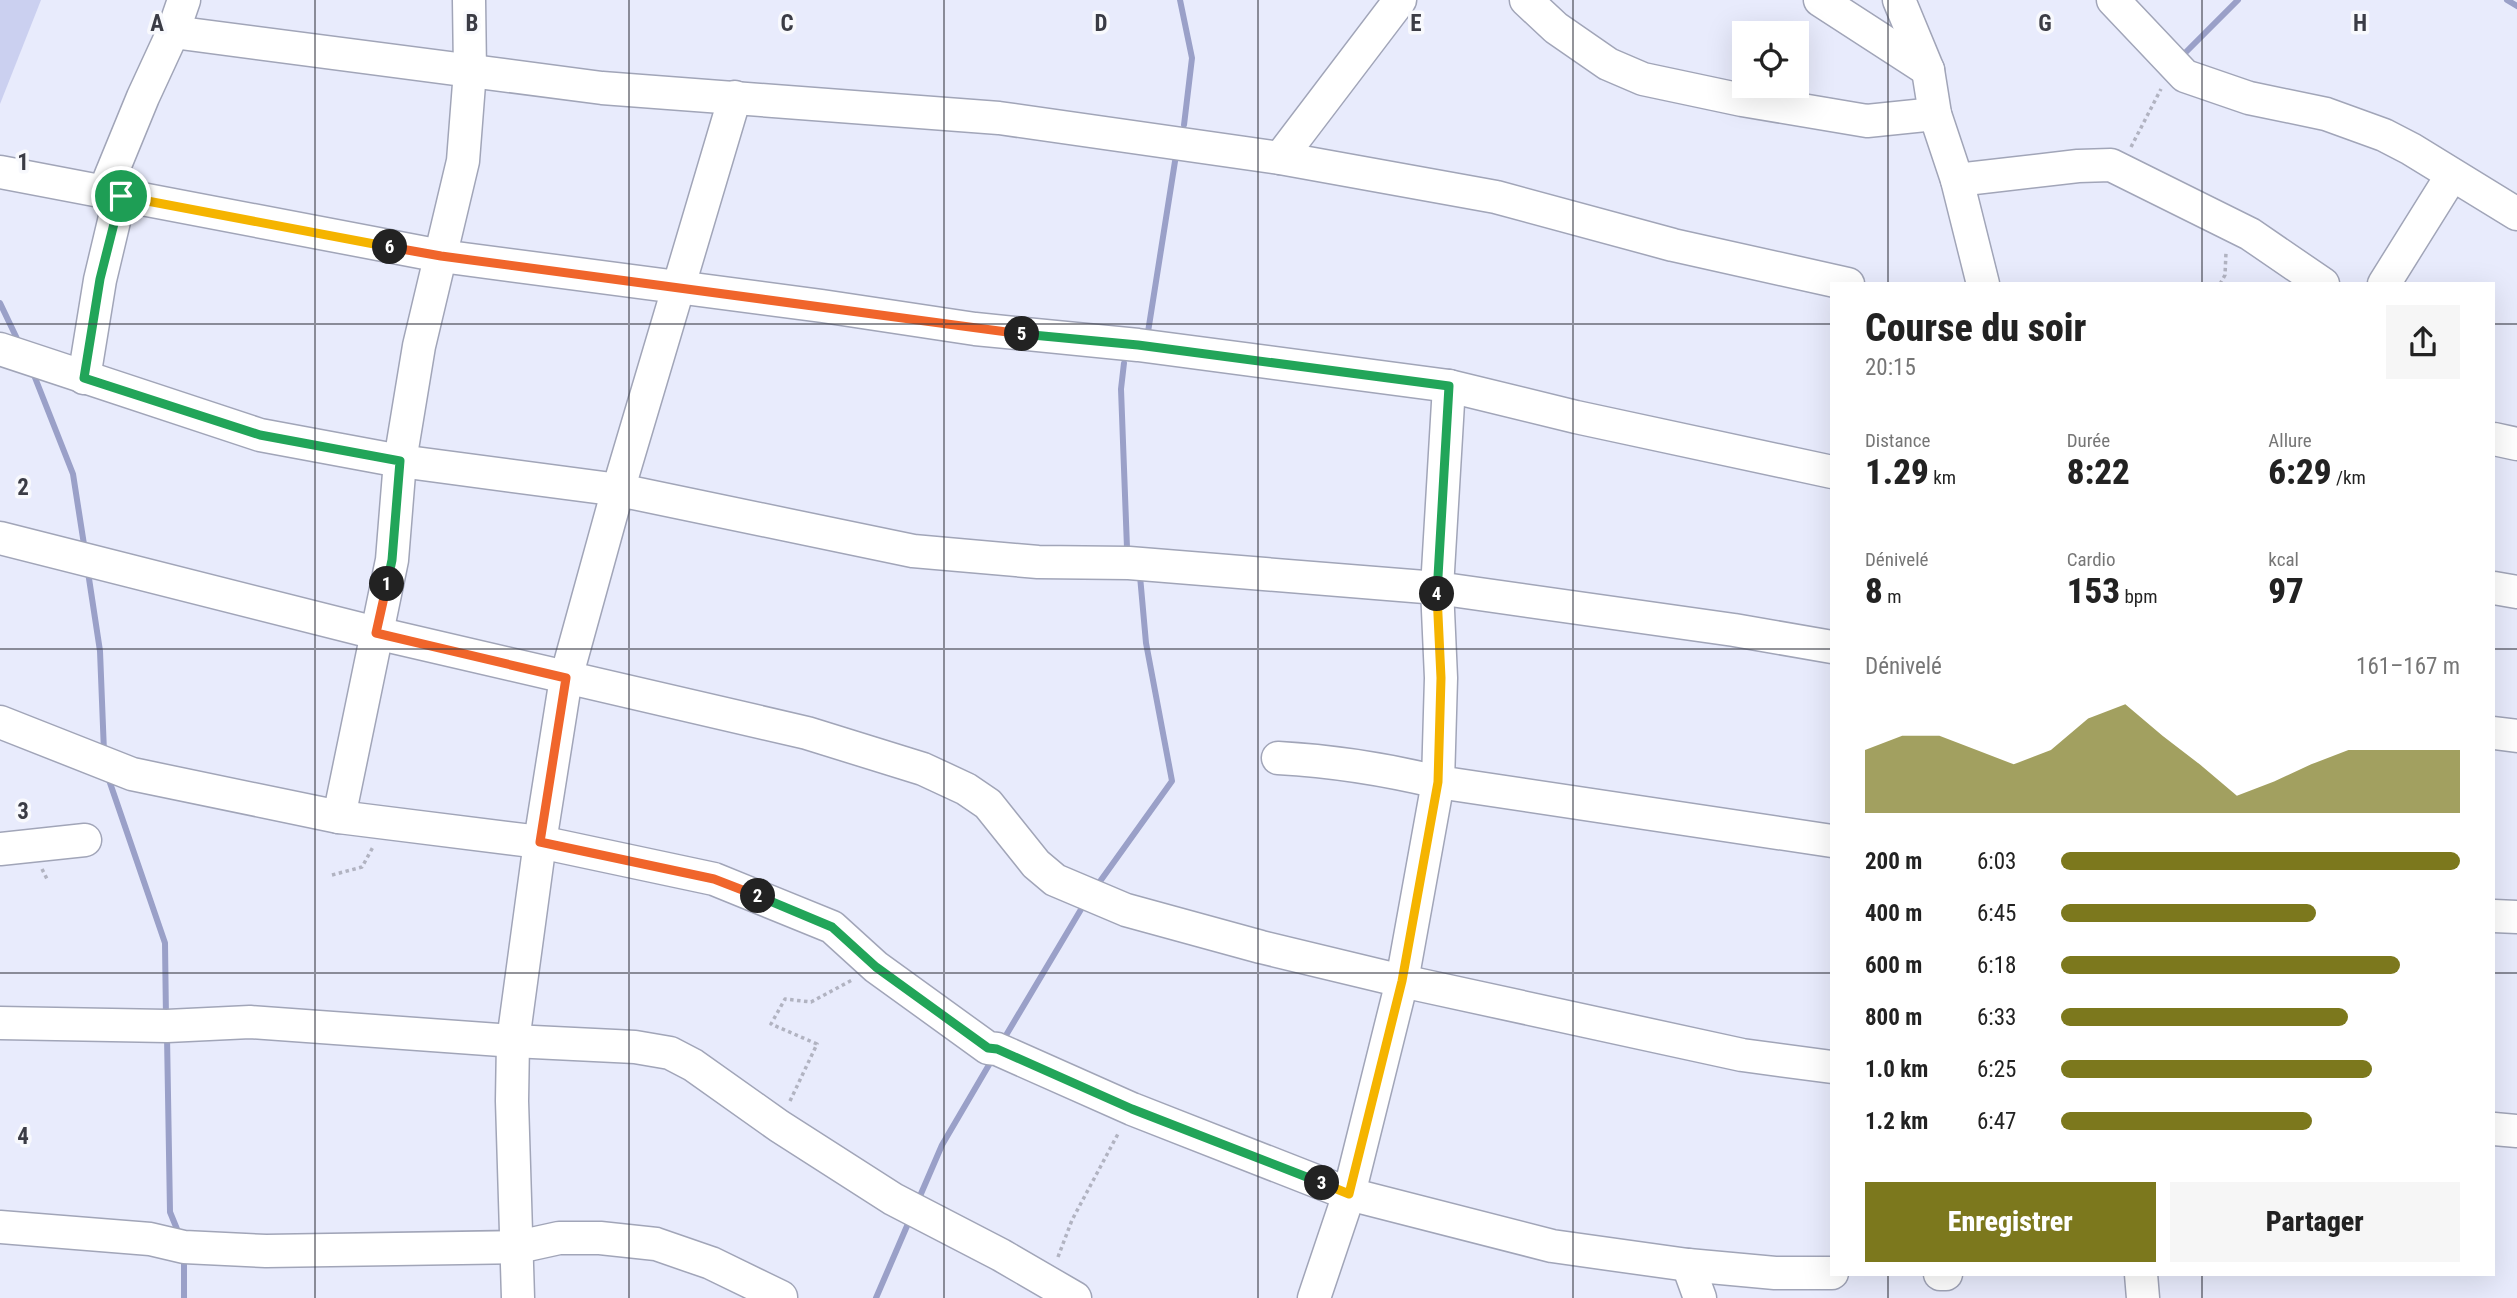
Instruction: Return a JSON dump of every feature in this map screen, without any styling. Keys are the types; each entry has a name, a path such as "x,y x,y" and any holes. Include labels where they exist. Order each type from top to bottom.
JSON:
{"street":[{"path":"84,378 112,194 143,97 173,32 184,0"},
{"path":"339,817 392,560 400,461 419,346 463,161 471,71 469,0"},
{"path":"1280,158 1400,0"},
{"path":"1526,0 1556,28 1608,64 1643,79 1742,100 1867,121 1935,114"},
{"path":"1820,0 1928,70"},
{"path":"1899,0 1928,70 1935,114 1957,180 1982,282"},
{"path":"2113,0 2185,76 2249,98 2326,114 2384,135 2517,214"},
{"path":"173,32 602,88 999,118 1280,158 1496,197 1673,245 1839,282"},
{"path":"517,1298 513,1041 566,678 735,97"},
{"path":"1957,180 2077,166 2111,165 2250,234 2320,282"},
{"path":"0,172 441,256 975,329 1138,345 1449,386 1576,417 1830,472"},
{"path":"2385,282 2452,175"},
{"path":"6,351 260,435 400,461 619,490 914,551 1038,562 1129,563 1437,588 1734,630 1830,647"},
{"path":"1314,1298 1349,1194 1402,981 1438,782 1441,678 1437,588 1449,386"},
{"path":"2495,439 2517,444"},
{"path":"0,538 376,633 807,733 923,769 966,789 988,804 1036,864 1055,880 1126,910 1249,944 1402,981 1742,1055 1830,1066"},
{"path":"2495,588 2517,592"},
{"path":"0,722 132,774 339,817 540,842 714,879 832,927 876,967 997,1051 1132,1109 1349,1194 1552,1246 1688,1265 1775,1273 1830,1273"},
{"path":"2495,733 2517,736"},
{"path":"1278,758 1331,761 1385,769 1438,782 1830,841"},
{"path":"0,849 85,840"},
{"path":"2495,916 2517,917"},
{"path":"0,1023 167,1026 250,1022 635,1047 670,1053 693,1065 779,1126 913,1209 1063,1292"},
{"path":"2495,1129 2517,1131"},
{"path":"0,1227 150,1239 184,1247 266,1251 518,1247 559,1238 600,1238 656,1244 711,1263 781,1297"},
{"path":"1688,1265 1700,1298"},
{"path":"2141,1276 2143,1298"}],"path":[{"path":"2120,168 2174,65"},
{"path":"332,875 362,867 384,823"},
{"path":"779,1126 817,1044 771,1024 785,999 811,1002 876,967"},
{"path":"1063,1292 1058,1254 1072,1220 1132,1109"}],"shaded area":[{"path":"0,0 41,0 0,104"}],"waterway":[{"path":"1180,0 1192,58 1184,125"},
{"path":"2180,58 2238,0"},
{"path":"2507,0 2517,6"},
{"path":"1148,332 1176,155"},
{"path":"0,303 20,345"},
{"path":"1124,363 1121,389 1127,548"},
{"path":"32,370 73,474 85,551"},
{"path":"88,572 100,651 104,752"},
{"path":"1096,887 1172,781 1146,643 1140,576"},
{"path":"108,777 165,943 166,1019"},
{"path":"1002,1042 1086,901"},
{"path":"167,1036 170,1212 179,1234"},
{"path":"917,1203 942,1145 993,1058"},
{"path":"876,1298 910,1219"},
{"path":"184,1254 184,1298"}],"route":[{"path":"121,196 441,256 975,329 1138,345 1449,386 1437,588 1441,678 1438,782 1402,981 1349,1194 1132,1109 997,1049 982,1045 876,967 832,927 785,906 714,879 540,842 566,678 376,633 392,560 400,461 260,435 84,378 100,279 121,196"}]}
